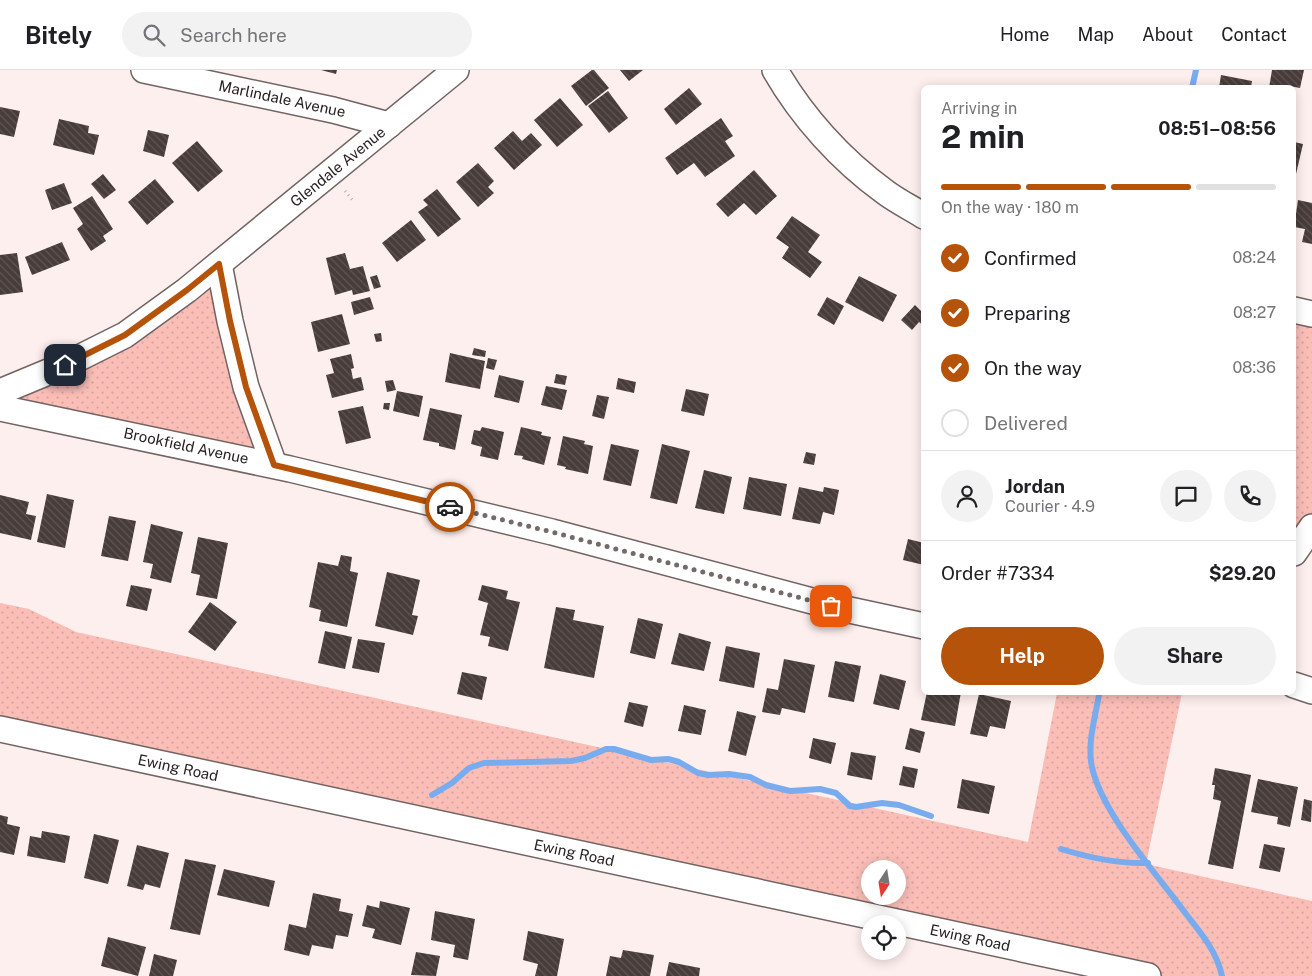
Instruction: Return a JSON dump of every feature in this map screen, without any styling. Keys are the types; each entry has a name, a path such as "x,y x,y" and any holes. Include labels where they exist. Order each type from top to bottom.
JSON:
{"street":[{"name":"Marlindale Avenue","path":"144,70 333,110 389,125"},
{"name":"Glendale Avenue","path":"0,392 65,365 125,335 187,290 456,70"},
{"path":"775,70 782,83 814,126 835,149 885,192 921,214"},
{"path":"219,264 246,387 274,465"},
{"path":"1296,310 1312,314"},
{"name":"Brookfield Avenue","path":"0,408 274,465 552,532 831,606 921,625"},
{"path":"1296,550 1312,527"},
{"path":"1296,686 1312,690"},
{"name":"Ewing Road","path":"0,730 1148,976"}],"shaded area":[{"path":"219,264 274,465 0,408"},
{"path":"1296,310 1312,314 1312,527 1296,550"},
{"path":"0,603 29,609 76,632 1028,842 1057,695 1182,695 1146,864 1312,901 1312,976 1148,976 906,924 906,915 864,915 0,729"}],"building":[{"path":"321,70 337,70 336,74"},
{"path":"592,70 609,88 586,106 571,86"},
{"path":"620,70 643,70 629,81"},
{"path":"1272,70 1304,70 1300,88 1296,87 1296,85 1270,85"},
{"path":"1221,75 1252,81 1251,85 1219,85"},
{"path":"689,88 702,104 676,125 664,109"},
{"path":"608,91 628,118 609,133 588,106"},
{"path":"560,98 583,125 557,147 534,120"},
{"path":"0,107 20,111 14,137 0,134"},
{"path":"721,118 733,136 725,141 735,156 705,177 694,163 677,175 665,158"},
{"path":"59,119 89,126 88,133 99,135 94,155 53,145"},
{"path":"148,130 169,135 164,157 143,151"},
{"path":"513,131 522,141 531,133 542,145 514,170 494,148"},
{"path":"197,141 223,171 198,192 172,163"},
{"path":"1296,142 1303,144 1296,174"},
{"path":"478,163 494,181 488,187 494,193 478,207 456,182"},
{"path":"754,170 777,196 756,215 744,203 728,217 716,204"},
{"path":"103,174 116,190 104,199 91,184"},
{"path":"155,179 174,202 147,225 128,202"},
{"path":"64,183 72,203 52,210 45,190"},
{"path":"437,189 461,219 438,237 418,212 428,205 423,200"},
{"path":"92,196 113,229 103,236 106,241 91,251 77,229 83,224 73,208"},
{"path":"1298,200 1312,203 1312,244 1302,242 1305,229 1296,227"},
{"path":"792,216 820,235 808,252 822,262 810,278 782,258 789,247 776,238"},
{"path":"411,220 426,240 397,262 382,243"},
{"path":"62,242 70,260 32,275 25,257"},
{"path":"17,253 23,292 0,295 0,255"},
{"path":"345,253 350,269 363,266 370,291 353,295 352,290 335,295 326,258"},
{"path":"377,275 381,287 374,289 370,277"},
{"path":"859,276 897,295 883,322 845,302"},
{"path":"370,297 374,309 354,315 351,302"},
{"path":"827,297 844,306 834,325 817,315"},
{"path":"915,305 921,311 921,324 919,322 912,330 901,320"},
{"path":"342,314 350,344 318,352 311,322"},
{"path":"381,333 382,341 376,342 374,334"},
{"path":"474,348 486,351 485,357 472,355"},
{"path":"450,353 485,361 480,389 445,382"},
{"path":"351,354 354,368 351,369 353,379 361,377 364,390 332,398 326,375 334,373 330,359"},
{"path":"488,358 497,360 494,370 486,368"},
{"path":"556,374 567,376 565,385 554,383"},
{"path":"499,375 524,381 519,403 494,397"},
{"path":"618,378 636,382 634,393 616,389"},
{"path":"393,380 396,390 387,392 385,381"},
{"path":"546,386 567,390 562,410 541,405"},
{"path":"686,389 709,394 704,416 681,411"},
{"path":"397,391 423,396 419,417 393,411"},
{"path":"597,395 609,397 604,419 592,416"},
{"path":"384,403 390,403 389,410 383,409"},
{"path":"363,406 371,438 346,444 338,411"},
{"path":"430,408 462,415 455,450 439,446 439,443 423,440"},
{"path":"482,427 504,432 498,460 480,456 482,447 471,444 474,430 480,431"},
{"path":"521,427 542,432 541,435 551,437 544,465 522,459 523,456 514,455"},
{"path":"563,436 585,441 584,444 593,446 588,474 565,469 566,467 557,465"},
{"path":"611,444 639,450 631,486 603,480"},
{"path":"662,444 690,451 677,504 650,498"},
{"path":"806,452 816,454 814,465 803,463"},
{"path":"704,470 732,477 724,514 695,508"},
{"path":"749,477 787,484 781,516 743,509"},
{"path":"799,487 823,492 824,487 839,490 834,515 823,512 820,524 792,519"},
{"path":"47,494 74,500 65,548 37,542"},
{"path":"0,495 29,502 26,514 36,516 31,540 0,533"},
{"path":"109,516 136,521 128,561 101,556"},
{"path":"151,524 183,532 171,583 150,578 153,564 143,562"},
{"path":"198,537 228,543 217,599 196,595 200,575 191,573"},
{"path":"908,539 921,542 921,564 903,560"},
{"path":"341,555 352,557 350,571 358,573 347,627 319,621 321,610 309,607 318,562 338,566"},
{"path":"387,572 420,580 412,615 418,616 413,635 375,626"},
{"path":"131,585 152,589 147,611 126,606"},
{"path":"482,585 508,591 506,599 520,602 508,651 488,646 490,637 480,635 488,603 478,600"},
{"path":"210,602 237,622 215,651 188,632"},
{"path":"556,607 575,610 573,620 604,626 594,678 544,668"},
{"path":"638,618 663,624 655,659 630,653"},
{"path":"325,631 352,637 345,669 318,663"},
{"path":"679,633 711,642 704,671 671,664"},
{"path":"358,639 385,643 379,673 352,668"},
{"path":"726,646 760,653 754,688 719,681"},
{"path":"784,659 815,665 805,713 782,708 780,715 762,712 767,688 778,690"},
{"path":"835,661 861,666 854,702 828,697"},
{"path":"462,672 487,677 482,700 457,694"},
{"path":"880,674 906,681 899,710 873,704"},
{"path":"926,695 960,695 955,726 921,720"},
{"path":"979,695 1011,701 1005,729 990,726 987,737 970,734"},
{"path":"629,702 648,706 643,727 624,722"},
{"path":"684,705 706,710 701,735 678,731"},
{"path":"737,711 756,716 746,756 728,751"},
{"path":"910,728 925,732 920,753 905,749"},
{"path":"813,738 836,743 831,764 809,758"},
{"path":"851,752 876,756 872,780 847,775"},
{"path":"903,766 918,769 914,788 899,785"},
{"path":"1215,768 1251,775 1233,869 1208,864 1221,801 1213,799 1215,785 1212,785"},
{"path":"962,779 995,786 989,814 957,808"},
{"path":"1258,779 1298,787 1290,827 1277,824 1278,817 1251,812"},
{"path":"1304,799 1312,801 1311,822 1301,820"},
{"path":"0,815 8,817 7,824 20,827 14,855 0,852"},
{"path":"42,831 70,836 65,863 27,856 30,836 41,838"},
{"path":"94,834 119,840 108,884 84,878"},
{"path":"1264,844 1285,848 1280,872 1259,868"},
{"path":"137,845 169,853 160,888 145,884 143,890 127,886"},
{"path":"185,859 216,865 200,935 170,929"},
{"path":"224,869 275,881 269,907 217,895"},
{"path":"313,893 341,899 339,911 353,914 348,937 336,935 333,949 312,945 309,956 284,950 289,924 306,928"},
{"path":"380,901 410,908 401,945 372,938 375,929 362,926 367,905 379,908"},
{"path":"435,911 475,919 468,960 453,957 455,945 431,940"},
{"path":"528,931 564,939 557,976 535,976 538,964 523,960"},
{"path":"108,937 146,947 138,976 101,966"},
{"path":"623,950 654,955 650,976 606,976 610,956 621,958"},
{"path":"416,952 440,956 436,976 411,975"},
{"path":"154,954 177,960 173,976 149,976"},
{"path":"669,962 700,968 699,976 666,976"}],"waterway":[{"path":"1193,85 1196,70"},
{"path":"1099,695 1090,749 1092,767 1098,785 1118,824 1208,943 1220,967 1222,976"},
{"path":"432,795 452,783 469,768 484,763 571,761 585,758 606,749 614,749 651,760 668,759 679,762 698,773 750,777 766,785 790,791 820,789 836,793 850,806 856,807 882,803 899,805 931,816"},
{"path":"1061,849 1104,860 1148,863"}],"way so far":[{"path":"450,507 831,606"}],"route":[{"path":"65,365 125,335 219,264 246,387 274,465 450,507"}]}
